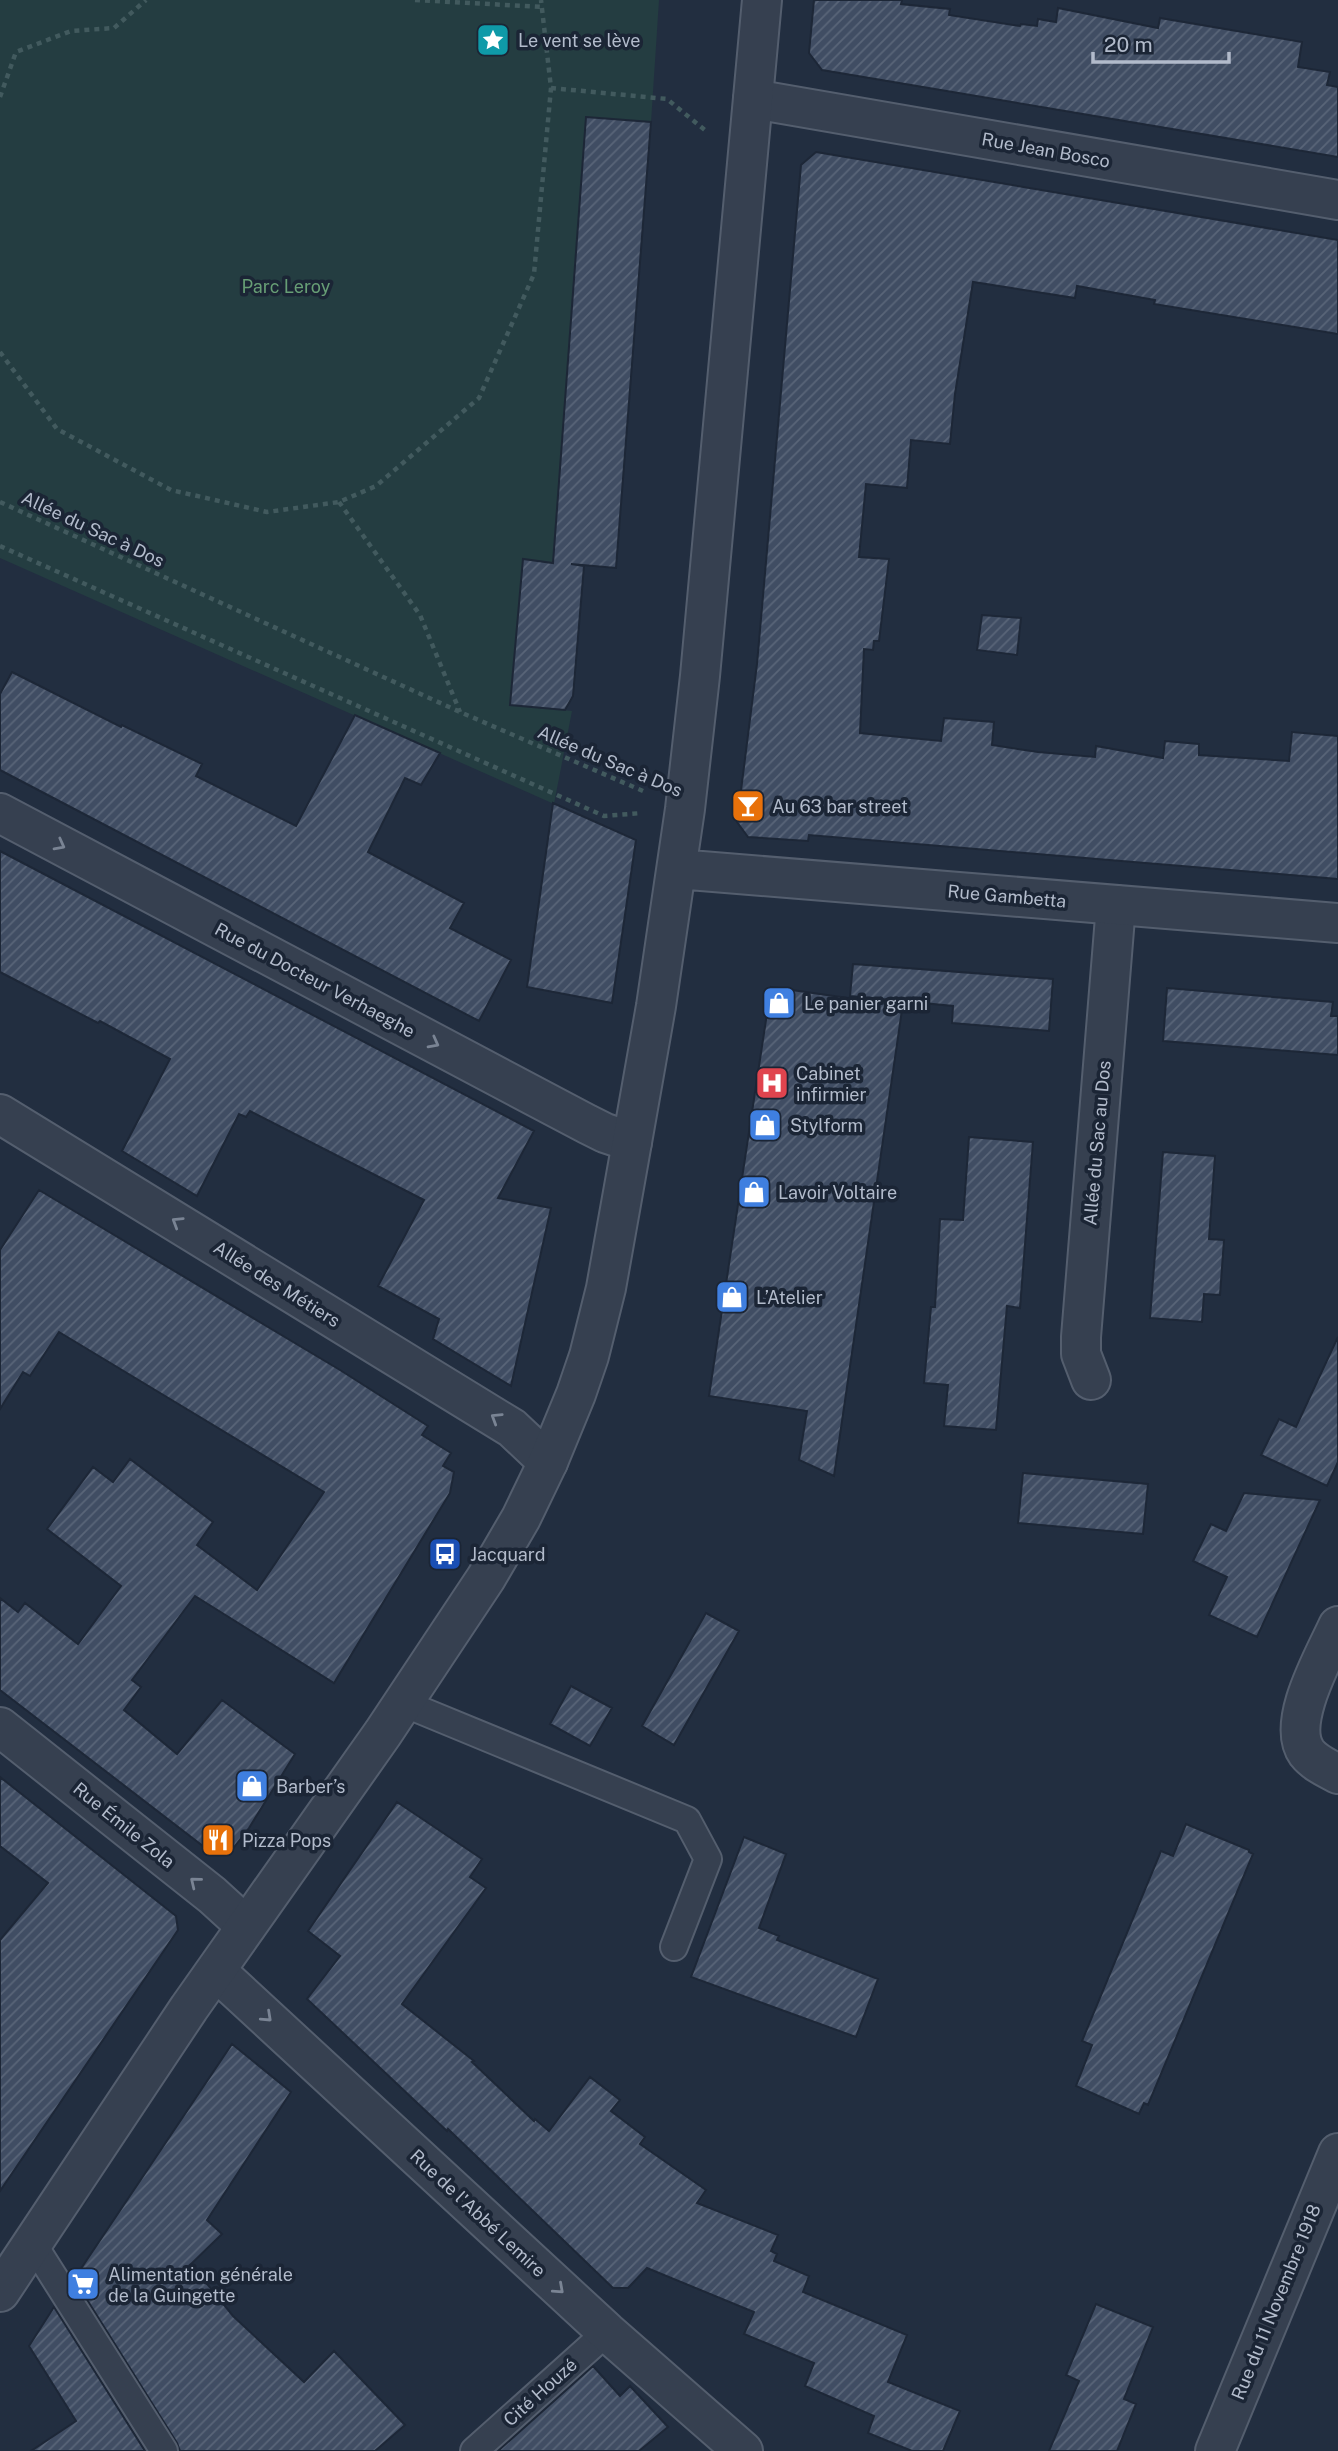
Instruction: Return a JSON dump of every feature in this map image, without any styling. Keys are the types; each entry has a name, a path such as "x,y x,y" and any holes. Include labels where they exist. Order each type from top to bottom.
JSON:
{"street":[{"path":"0,2292 189,2008 403,1703 486,1578 521,1518 576,1394 606,1288 677,869 700,676 762,0"},
{"name":"Rue Jean Bosco","path":"753,99 1338,200"},
{"name":"Rue du Docteur Verhaeghe","path":"0,813 587,1124 632,1142"},
{"name":"Rue Gambetta","path":"677,869 1338,923"},
{"name":"Allée du Sac au Dos","path":"1091,1380 1081,1354 1081,1337 1116,905"},
{"name":"Allée des Métiers","path":"0,1114 512,1428 548,1462"},
{"path":"1338,1626 1308,1693 1301,1719 1301,1739 1306,1752 1321,1765 1338,1774"},
{"name":"Rue Émile Zola","path":"0,1727 212,1895 246,1926"},
{"name":"Rue de l'Abbé Lemire","path":"216,1971 607,2332 743,2451"},
{"name":"Rue du 11 Novembre 1918","path":"1214,2451 1338,2153"}],"lane":[{"path":"403,1703 687,1820 708,1859 674,1947"},
{"path":"33,2244 164,2451"},
{"name":"Cité Houzé","path":"474,2451 607,2332"}],"path":[{"path":"0,97 16,52 71,31 114,29 146,0"},
{"path":"415,0 544,7"},
{"path":"0,352 57,429 171,490 267,512 339,502 376,486 479,398 534,275 551,88 544,7 541,0"},
{"path":"551,88 667,99 746,164"},
{"name":"Allée du Sac à Dos","path":"0,502 460,712 685,809"},
{"path":"339,502 420,615 460,712"},
{"name":"Allée du Sac à Dos","path":"0,546 604,816 685,809"}],"green space":[{"name":"Parc Leroy","path":"0,0 659,0 651,122 576,266 553,563 523,560 510,704 572,711 554,804 0,558"}],"building":[{"path":"814,0 902,0 901,4 950,9 949,15 1020,26 1037,26 1038,19 1056,22 1058,8 1158,28 1160,18 1302,42 1298,67 1330,72 1327,85 1338,87 1338,157 822,70 809,53"},
{"path":"586,117 651,122 616,568 571,564 584,566 573,696 565,710 510,705 523,559 553,563"},
{"path":"816,152 1338,240 1338,334 1154,304 1155,300 1077,286 1075,298 973,282 950,444 911,440 907,488 866,484 859,557 889,559 879,641 874,641 873,650 864,649 860,733 941,741 944,718 994,722 992,745 1038,752 1095,757 1096,746 1163,758 1165,741 1199,744 1199,755 1289,761 1292,732 1338,736 1338,879 809,835 808,841 748,837 737,822 757,664 801,165"},
{"path":"982,615 1021,618 1017,655 977,650"},
{"path":"12,672 202,764 196,776 296,826 355,715 440,753 421,785 405,778 368,852 464,903 450,928 511,960 479,1021 0,770 0,694"},
{"path":"553,803 636,840 612,1003 527,987"},
{"path":"0,851 534,1131 498,1198 551,1208 511,1386 433,1339 439,1319 378,1286 424,1200 250,1111 246,1117 239,1114 197,1196 122,1151 170,1059 0,972"},
{"path":"853,964 1053,979 1049,1031 952,1023 953,1006 850,996"},
{"path":"771,987 869,1001 903,1003 834,1476 799,1460 807,1411 709,1396"},
{"path":"1167,988 1333,1002 1331,1016 1338,1016 1338,1055 1163,1041"},
{"path":"969,1137 1033,1142 1020,1308 1007,1306 996,1430 944,1426 948,1385 924,1383 931,1307 935,1307 940,1219 963,1220"},
{"path":"1163,1152 1215,1156 1209,1239 1224,1240 1220,1295 1204,1294 1202,1322 1150,1318"},
{"path":"39,1190 340,1370 428,1426 422,1435 451,1453 443,1466 454,1472 450,1493 334,1683 195,1596 132,1680 141,1687 124,1710 177,1754 222,1700 295,1754 249,1828 228,1855 212,1853 0,1690 0,1598 18,1612 25,1603 78,1644 121,1586 47,1529 93,1467 113,1482 130,1459 213,1522 197,1545 257,1590 324,1492 59,1332 30,1376 23,1372 0,1409 0,1250"},
{"path":"1338,1337 1338,1462 1327,1486 1261,1455 1279,1419 1296,1427"},
{"path":"1023,1473 1148,1484 1143,1534 1018,1523"},
{"path":"1244,1493 1320,1500 1257,1637 1209,1615 1227,1577 1193,1561 1211,1524 1226,1531"},
{"path":"706,1613 739,1631 674,1745 642,1726"},
{"path":"571,1686 612,1708 590,1746 550,1724"},
{"path":"0,1777 176,1916 178,1930 0,2191 0,1940 48,1883 0,1846"},
{"path":"397,1802 482,1859 470,1877 486,1888 402,2004 474,2061 472,2062 534,2121 535,2119 549,2131 590,2077 620,2100 611,2111 645,2137 640,2144 706,2190 697,2203 778,2235 771,2251 777,2254 774,2261 809,2276 803,2292 907,2335 888,2382 960,2411 943,2451 912,2451 868,2433 874,2416 805,2386 814,2363 744,2334 754,2312 647,2268 628,2288 613,2288 448,2129 447,2131 307,1999 340,1956 308,1931"},
{"path":"1186,1824 1253,1854 1148,2105 1144,2103 1139,2114 1076,2086 1092,2045 1082,2041 1161,1851 1173,1856"},
{"path":"744,1837 786,1854 759,1928 779,1936 777,1940 878,1979 856,2037 691,1977"},
{"path":"232,2044 291,2092 207,2220 222,2234 191,2264 233,2316 304,2382 334,2351 405,2425 375,2451 180,2451 74,2279"},
{"path":"1096,2304 1153,2327 1124,2399 1136,2404 1117,2451 1049,2451 1079,2381 1066,2375"},
{"path":"54,2307 145,2451 31,2451 76,2421 29,2346"},
{"path":"593,2366 620,2396 630,2386 668,2427 639,2451 498,2451"}],"place":[{"name":"Le vent se lève","path":"493,40"},
{"name":"Au 63 bar street","path":"748,806"},
{"name":"Le panier garni","path":"779,1003"},
{"name":"Cabinet infirmier","path":"772,1083"},
{"name":"Stylform","path":"765,1125"},
{"name":"Lavoir Voltaire","path":"754,1192"},
{"name":"L’Atelier","path":"732,1297"},
{"name":"Jacquard","path":"445,1554"},
{"name":"Barber’s","path":"252,1786"},
{"name":"Pizza Pops","path":"218,1840"},
{"name":"Alimentation générale de la Guingette","path":"83,2284"}]}
